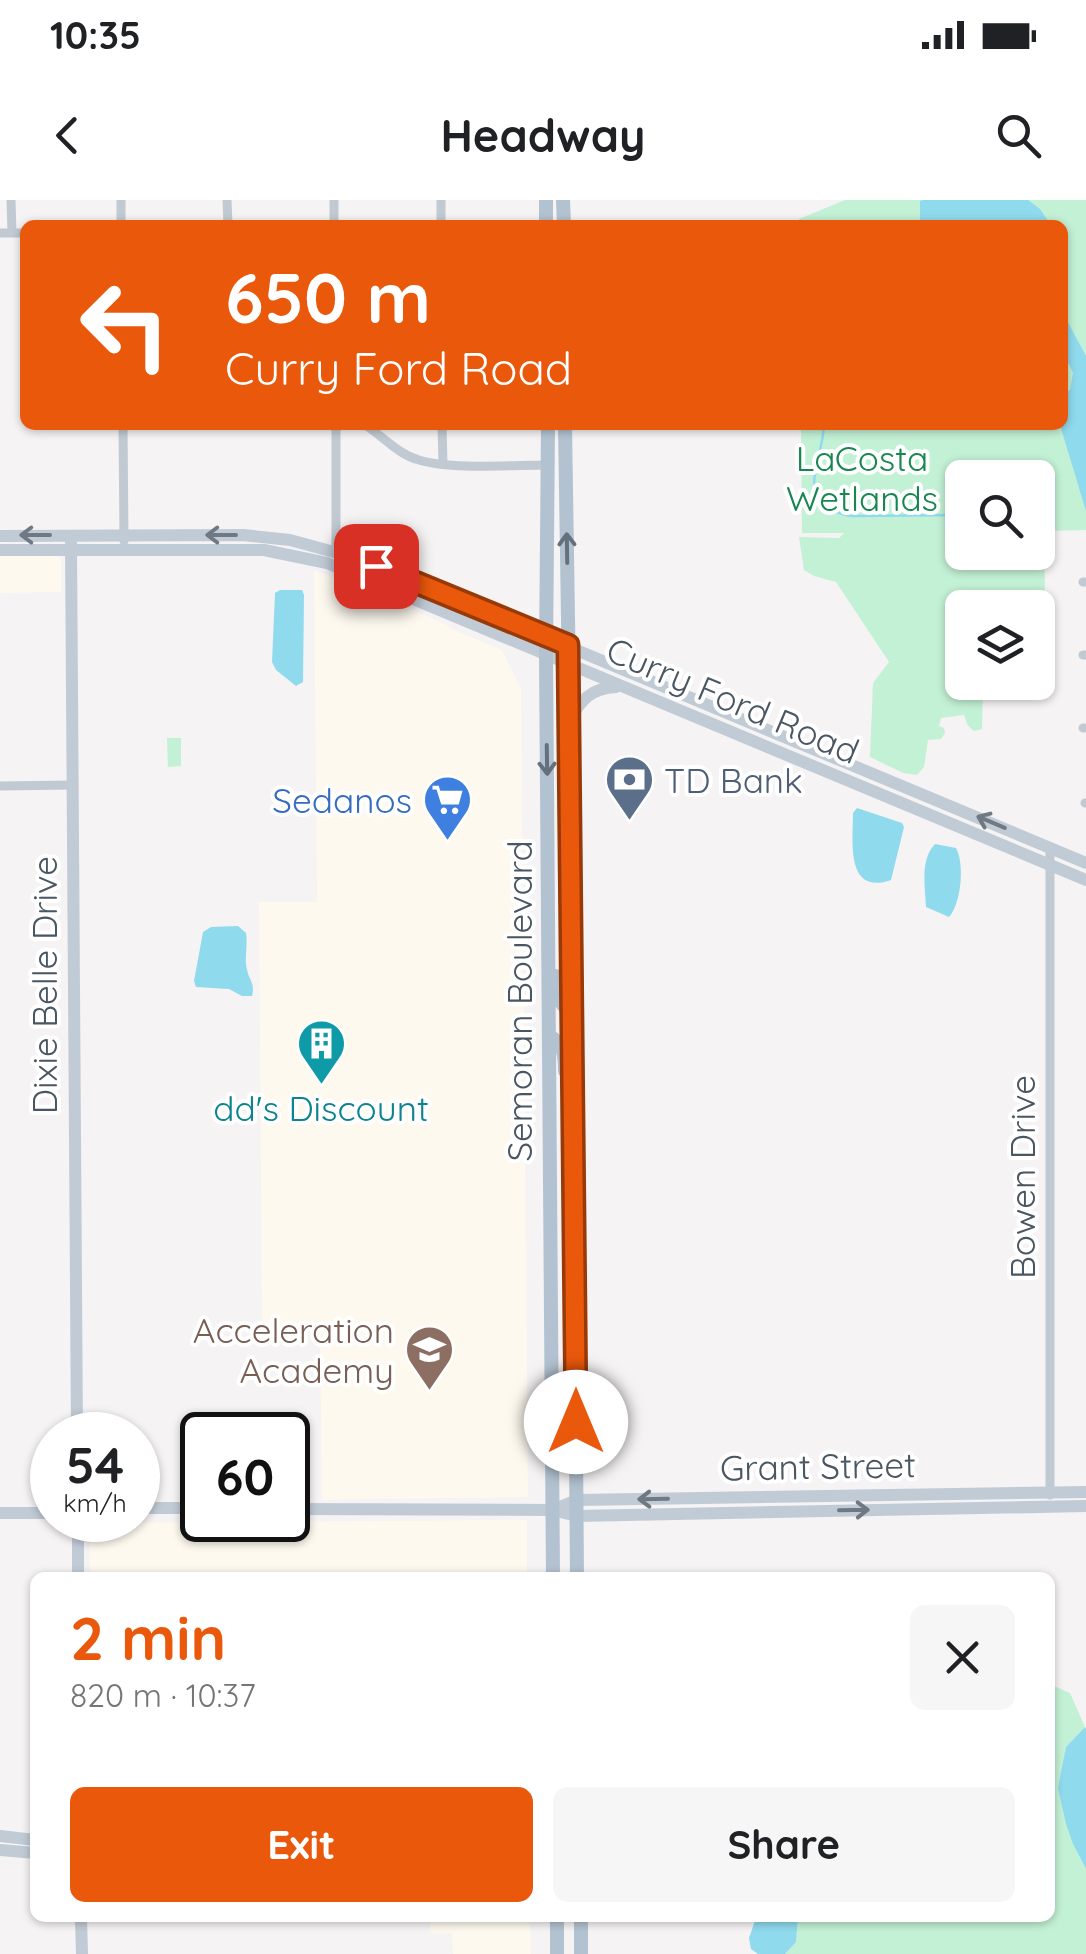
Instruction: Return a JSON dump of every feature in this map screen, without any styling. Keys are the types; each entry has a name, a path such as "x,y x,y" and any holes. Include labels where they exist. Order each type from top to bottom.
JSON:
{"main road":[{"name":"Semoran Boulevard","path":"548,430 553,1572"},
{"name":"Semoran Boulevard","path":"565,430 577,1572"},
{"name":"Curry Ford Road","path":"124,542 243,535 290,540 336,552 1086,862"},
{"name":"Curry Ford Road","path":"0,536 264,550 327,563 1086,880"},
{"name":"Curry Ford Road","path":"0,550 71,542"},
{"name":"Dixie Belle Drive","path":"71,542 77,1412"},
{"path":"264,550 281,547 330,556 336,552"},
{"path":"570,722 583,698 610,686 624,688"},
{"path":"733,733 750,734 821,762 837,758"},
{"path":"835,776 850,772 902,792 929,796"},
{"path":"548,957 562,1004 573,1008"},
{"path":"548,1036 559,1042 564,1052 565,1169 574,1184"},
{"path":"551,1268 559,1294 576,1310"},
{"name":"Grant Street","path":"1050,1500 1086,1492"},
{"name":"Grant Street","path":"310,1509 552,1510 1050,1500 1086,1506"},
{"path":"0,1513 30,1513"},
{"path":"78,1542 78,1572"},
{"path":"0,1836 30,1839"},
{"path":"0,1850 30,1853"},
{"path":"81,1922 82,1954"},
{"path":"557,1922 557,1954"},
{"path":"581,1922 581,1954"}],"street":[{"path":"6,233 11,200"},
{"path":"123,430 124,542"},
{"path":"336,430 336,552"},
{"path":"370,430 417,460 443,464 548,465"},
{"path":"442,430 443,464"},
{"path":"0,786 74,785"},
{"name":"Bowen Drive","path":"1050,848 1050,1500"}],"shaded area":[{"path":"0,556 58,556 61,592 0,593"},
{"path":"314,570 502,650 521,689 528,1497 322,1500 320,1325 262,1325 259,902 317,902"},
{"path":"527,1520 527,1572 90,1572 90,1542 160,1542 160,1523 180,1522 180,1542 310,1542 310,1521"},
{"path":"430,1922 530,1922 531,1954 453,1954 452,1933 430,1933"}],"green space":[{"name":"LaCosta Wetlands","path":"845,200 1086,200 1086,530 1055,531 1055,460 945,460 945,570 1045,570 1045,590 945,590 945,700 983,700 982,729 974,731 964,715 941,718 939,726 945,733 941,739 928,740 924,767 917,775 903,773 870,757 873,683 889,662 836,582 804,570 799,537 839,538 844,533 802,533 801,430 1068,430 1068,220 799,219"},
{"path":"167,738 181,738 181,766 168,767"},
{"path":"1055,1686 1070,1693 1085,1727 1066,1747 1064,1762 1073,1844 1086,1869 1086,1954 785,1954 796,1942 798,1922 1055,1922"}],"water":[{"path":"1028,200 1048,220 920,220 920,201"},
{"path":"1068,322 1086,356 1086,511 1062,430 1068,430 1068,391 1073,373 1069,364"},
{"path":"302,590 304,595 303,682 296,686 272,662 275,593"},
{"path":"857,808 904,827 891,880 876,883 859,873 852,837 853,813"},
{"path":"935,844 956,848 959,855 959,894 949,917 926,907 925,865"},
{"path":"238,926 246,933 246,966 253,985 252,996 229,989 196,987 203,932 211,927"},
{"path":"1085,1727 1086,1869 1066,1824 1058,1788 1066,1747"},
{"path":"755,1922 798,1922 796,1942 785,1954 758,1954 751,1949 749,1938"}],"waterway":[{"path":"823,430 814,482 821,503 851,516 945,515"}],"place":[{"name":"TD Bank","path":"629,822"},
{"name":"Sedanos","path":"447,842"},
{"name":"dd's Discount","path":"321,1086"},
{"name":"Acceleration Academy","path":"429,1392"}],"route":[{"path":"376,566 568,645 576,1422"}]}
